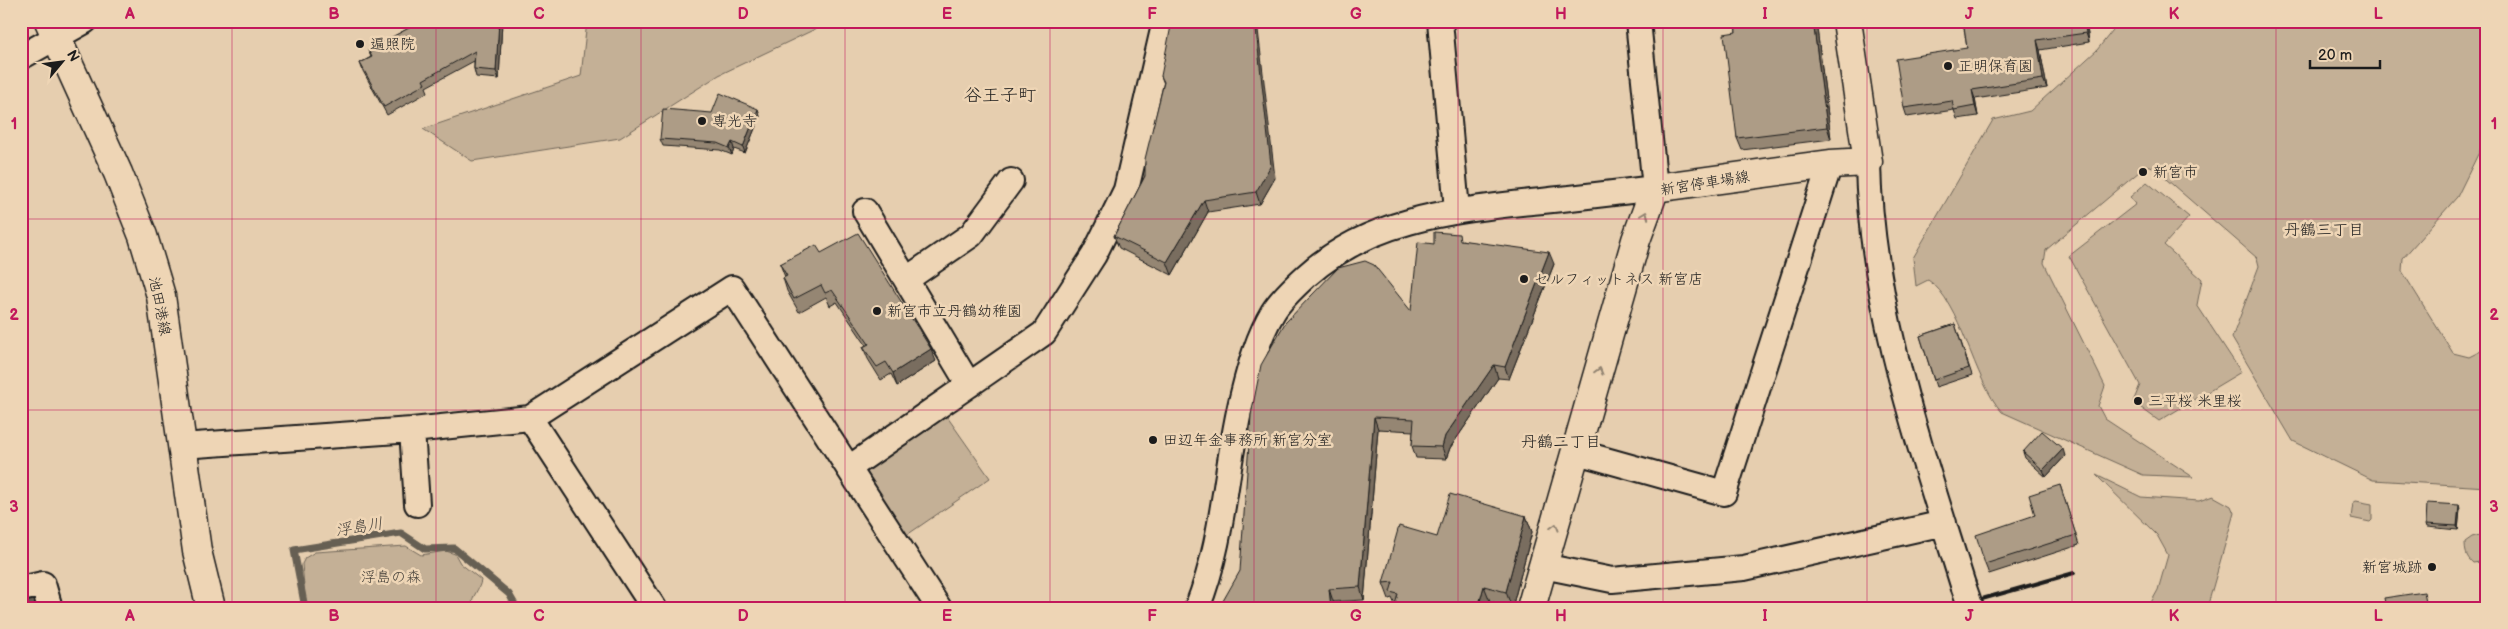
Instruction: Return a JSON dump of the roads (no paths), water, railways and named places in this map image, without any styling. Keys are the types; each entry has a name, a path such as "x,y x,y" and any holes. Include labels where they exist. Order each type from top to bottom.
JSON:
{"main road":[{"path":"1847,21 1868,162"},
{"name":"池田港線","path":"53,30 118,173 143,236 161,296 197,550 211,608"},
{"name":"新宮停車場線","path":"1531,608 1636,240 1655,188 1830,164 1868,162"}],"street":[{"path":"21,57 53,30 85,21"},
{"path":"849,468 1044,333 1094,256 1126,190 1165,21"},
{"path":"1440,21 1457,210"},
{"path":"1196,608 1223,516 1242,396 1255,350 1273,311 1306,276 1345,247 1383,229 1457,210 1655,188 1638,21"},
{"path":"1868,162 1873,247 1901,378 1971,608"},
{"path":"1577,452 1724,493 1830,164"},
{"path":"907,279 972,235 1011,181"},
{"path":"865,211 969,385"},
{"path":"181,446 412,430 530,418 732,288 939,608"},
{"path":"530,418 654,608"},
{"path":"412,430 417,504"},
{"path":"1544,566 1612,580 1744,568 1944,523"},
{"path":"21,590 43,584 50,608"}],"waterway":[{"name":"浮島川","path":"305,608 294,550 401,533 425,549 454,548 509,594 517,608"},
{"name":"浮島川","path":"21,605 30,602 32,608"}],"railway":[{"path":"1950,608 2074,573"}],"place":[{"name":"遍照院","path":"360,44"},
{"name":"正明保育園","path":"1948,66"},
{"name":"専光寺","path":"702,121"},
{"name":"新宮市","path":"2143,172"},
{"name":"セルフィットネス 新宮店","path":"1524,279"},
{"name":"新宮市立丹鶴幼稚園","path":"877,311"},
{"name":"三平桜 米里桜","path":"2138,401"},
{"name":"田辺年金事務所 新宮分室","path":"1153,440"},
{"name":"新宮城跡","path":"2432,567"}],"district":[{"name":"谷王子町","path":"1000,95"},
{"name":"丹鶴三丁目","path":"2324,229"},
{"name":"丹鶴二丁目","path":"1561,441"}],"park label":[{"name":"浮島の森","path":"391,577"}]}
